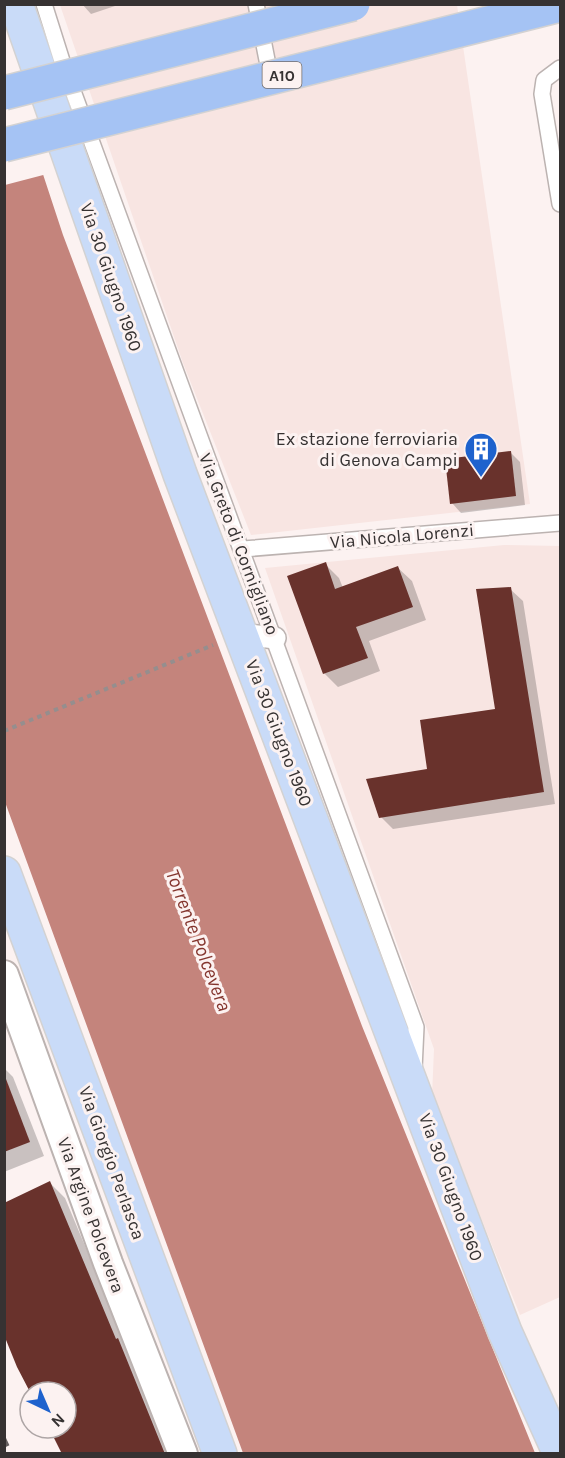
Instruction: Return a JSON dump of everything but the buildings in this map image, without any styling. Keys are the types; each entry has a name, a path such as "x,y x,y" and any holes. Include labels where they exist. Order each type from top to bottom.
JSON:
{"highway":[{"path":"4,93 353,4"},
{"name":"A10","path":"4,146 561,5"}],"main road":[{"name":"Via 30 Giugno 1960","path":"16,4 180,474 232,637 413,1087 504,1332 560,1454"},
{"name":"Via Giorgio Perlasca","path":"4,873 220,1454"}],"street":[{"path":"232,637 275,638"},
{"name":"Via Argine Polcevera","path":"4,975 108,1263 183,1454"}],"lane":[{"name":"Via Greto di Cornigliano","path":"44,4 62,61 197,435 243,549 416,1027 413,1087"},
{"path":"256,4 267,60"},
{"path":"561,68 544,80 542,94 561,204"},
{"name":"Via Nicola Lorenzi","path":"243,549 561,523"}],"path":[{"path":"4,731 232,637"}],"shaded area":[{"path":"60,5 457,5 530,504 251,535 183,363"},
{"path":"504,545 560,546 560,1297 520,1315 432,1096 434,1049 265,568"}],"water":[{"name":"Torrente Polcevera","path":"4,56 63,235 362,1026 535,1453 243,1453 5,802"}],"pier":[{"path":"4,53 47,174 5,185"}],"railway":[{"path":"4,1439 11,1454"}],"place":[{"name":"Ex stazione ferroviaria di Genova Campi","path":"481,478"}]}
